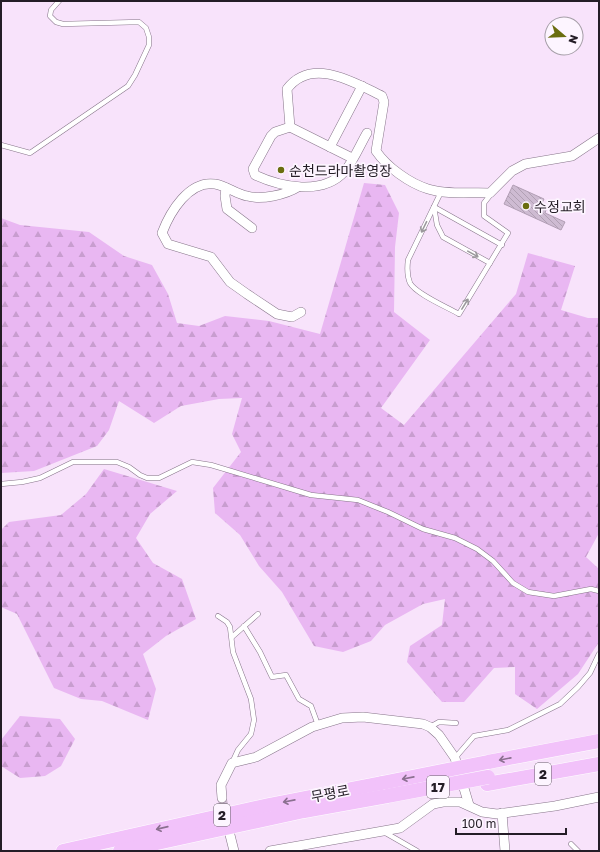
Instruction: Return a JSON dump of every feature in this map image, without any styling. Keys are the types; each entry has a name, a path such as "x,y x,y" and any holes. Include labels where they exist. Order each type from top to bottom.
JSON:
{"highway":[{"name":"2","path":"523,756 583,735 599,732"},
{"name":"무평로","path":"120,851 304,811 316,813 387,794 488,762 599,741"},
{"path":"487,780 599,756"},
{"name":"2","path":"387,794 599,764"},
{"name":"무평로","path":"63,851 262,806 387,794"}],"street":[{"path":"290,127 287,89 292,82 306,76 324,73 344,77 382,96 384,102 376,151 384,163 427,189 441,192 490,193 512,171 525,164 572,156 599,138"},
{"path":"330,147 362,86"},
{"path":"352,158 290,127 275,132 271,136 254,169 255,175 266,180 289,186 311,187 339,176 346,170 367,133"},
{"path":"299,186 291,191 253,197 216,184 200,186 187,194 174,210 162,233 168,244 211,257 230,282 277,314 292,317 301,312"},
{"path":"226,188 225,196 227,209 252,228"},
{"path":"222,798 222,785 232,763 264,754 284,741 318,725 352,716 408,721 430,726 439,735 455,758 469,805"},
{"path":"270,851 400,828 433,804 452,800 469,805 489,814 555,806 599,797"},
{"path":"502,813 505,851"},
{"path":"230,835 234,851"}],"lane":[{"path":"1,145 30,153 128,86 147,50 149,37 146,28 139,22 63,24 56,22 50,16 51,10 59,1"},
{"path":"441,192 408,260 407,270 410,282 415,289 459,314 508,233 484,216 484,203 495,188"},
{"path":"434,207 502,245"},
{"path":"434,207 437,225 443,237 490,264"},
{"path":"1,484 22,482 40,478 73,462 116,462 129,467 140,476 159,478 192,462 211,465 311,495 358,500 388,512 423,529 454,538 477,549 493,561 513,583 528,592 554,596 591,589 599,591"},
{"path":"232,637 258,614"},
{"path":"218,616 227,622 230,627 235,659 251,699 254,720 251,734 238,750 232,763"},
{"path":"244,626 260,652 272,677 286,675 299,699 311,706 318,725"},
{"path":"455,758 474,736 508,730 560,704 586,678 599,654"},
{"path":"430,726 439,722 456,723"},
{"path":"384,832 417,851"},
{"path":"571,844 578,851"}],"green space":[{"path":"364,183 385,185 399,213 395,247 394,312 430,340 381,408 404,425 516,294 528,253 575,266 561,310 588,318 599,318 599,533 586,557 599,569 599,642 578,674 537,709 515,694 515,667 494,668 464,702 442,702 407,662 410,646 442,625 445,599 423,604 385,625 371,641 343,652 314,646 282,592 259,566 240,535 215,513 213,488 241,452 232,434 242,398 219,399 181,406 154,423 119,401 109,430 97,446 34,471 1,473 1,218 20,225 89,232 124,256 152,265 168,294 177,323 199,326 225,316 269,321 320,334"},
{"path":"104,469 177,491 150,514 136,538 153,563 182,579 196,619 166,636 143,654 156,689 148,720 102,701 81,699 54,688 17,614 1,607 1,530 9,522 61,515 86,494"},
{"path":"20,716 60,719 75,739 61,766 45,776 20,778 1,766 1,740"}],"building":[{"name":"수정교회","path":"513,185 544,199 541,205 547,207 545,213 565,222 561,230 504,204"}],"tunnel":[{"path":"222,798 227,820"}],"place":[{"name":"순천드라마촬영장","path":"281,170"},
{"name":"수정교회","path":"526,206"}]}
